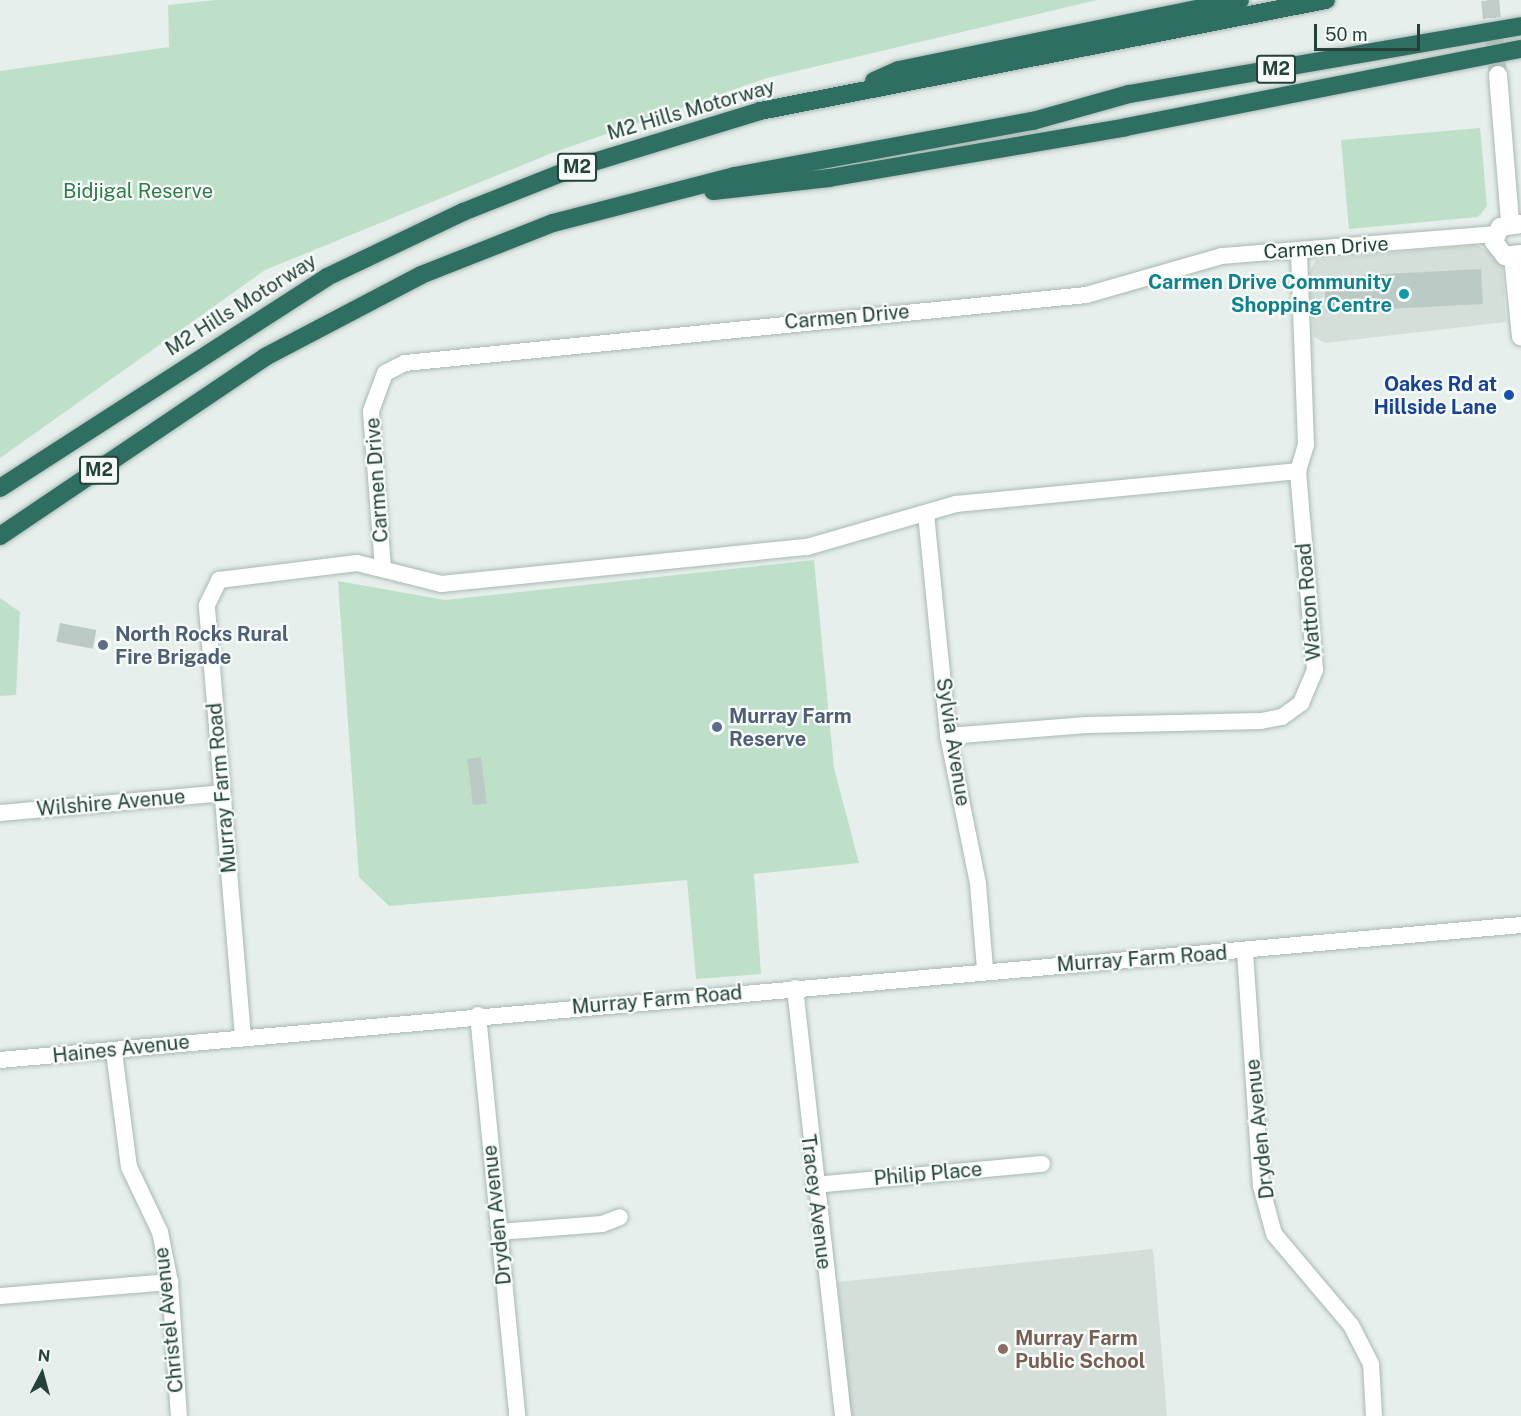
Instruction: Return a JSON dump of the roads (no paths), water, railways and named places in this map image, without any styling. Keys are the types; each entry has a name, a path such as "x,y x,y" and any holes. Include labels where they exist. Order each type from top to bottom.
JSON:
{"highway":[{"name":"M2","path":"839,95 899,70 1240,0"},
{"name":"M2 Hills Motorway","path":"0,488 171,374 327,277 462,212 681,134 839,95 1326,0"},
{"name":"M2","path":"2,535 265,357 421,275 553,223 633,199 1033,121 1129,94 1521,26"},
{"name":"M2","path":"633,199 840,176 1521,49"}],"main road":[{"path":"1498,75 1516,224 1495,234 1500,253 1517,255 1521,337"}],"street":[{"name":"Carmen Drive","path":"1298,471 956,504 795,548 441,584 383,568 371,411 385,373 405,363 1086,295 1222,256 1495,234"},
{"name":"Watton Road","path":"948,736 1088,725 1261,721 1292,712 1315,669 1298,471 1306,445 1299,250"},
{"name":"Sylvia Avenue","path":"926,513 948,736 978,884 985,970"},
{"name":"Murray Farm Road","path":"383,568 357,563 232,574 211,588 207,605 243,1036 985,970 1245,952 1521,925"},
{"name":"Wilshire Avenue","path":"0,813 222,793"},
{"name":"Dryden Avenue","path":"1245,952 1261,1186 1274,1234 1351,1325 1371,1364 1374,1416"},
{"name":"Tracey Avenue","path":"795,988 814,1185 843,1416"},
{"name":"Dryden Avenue","path":"477,1015 517,1416"},
{"name":"Haines Avenue","path":"0,1060 114,1052 243,1036"},
{"name":"Christel Avenue","path":"114,1052 129,1167 159,1232 170,1282 179,1416"},
{"name":"Philip Place","path":"814,1185 1042,1164"},
{"path":"499,1232 602,1224 620,1217"},
{"path":"0,1296 170,1282"}],"tunnel":[{"path":"1490,0 1498,75"}],"place":[{"name":"Carmen Drive Community Shopping Centre","path":"1404,294"},
{"name":"Oakes Rd at Hillside Lane","path":"1509,395"},
{"name":"North Rocks Rural Fire Brigade","path":"103,645"},
{"name":"Murray Farm Reserve","path":"717,727"},
{"name":"Murray Farm Public School","path":"1003,1349"}],"park label":[{"name":"Bidjigal Reserve","path":"138,191"}]}
